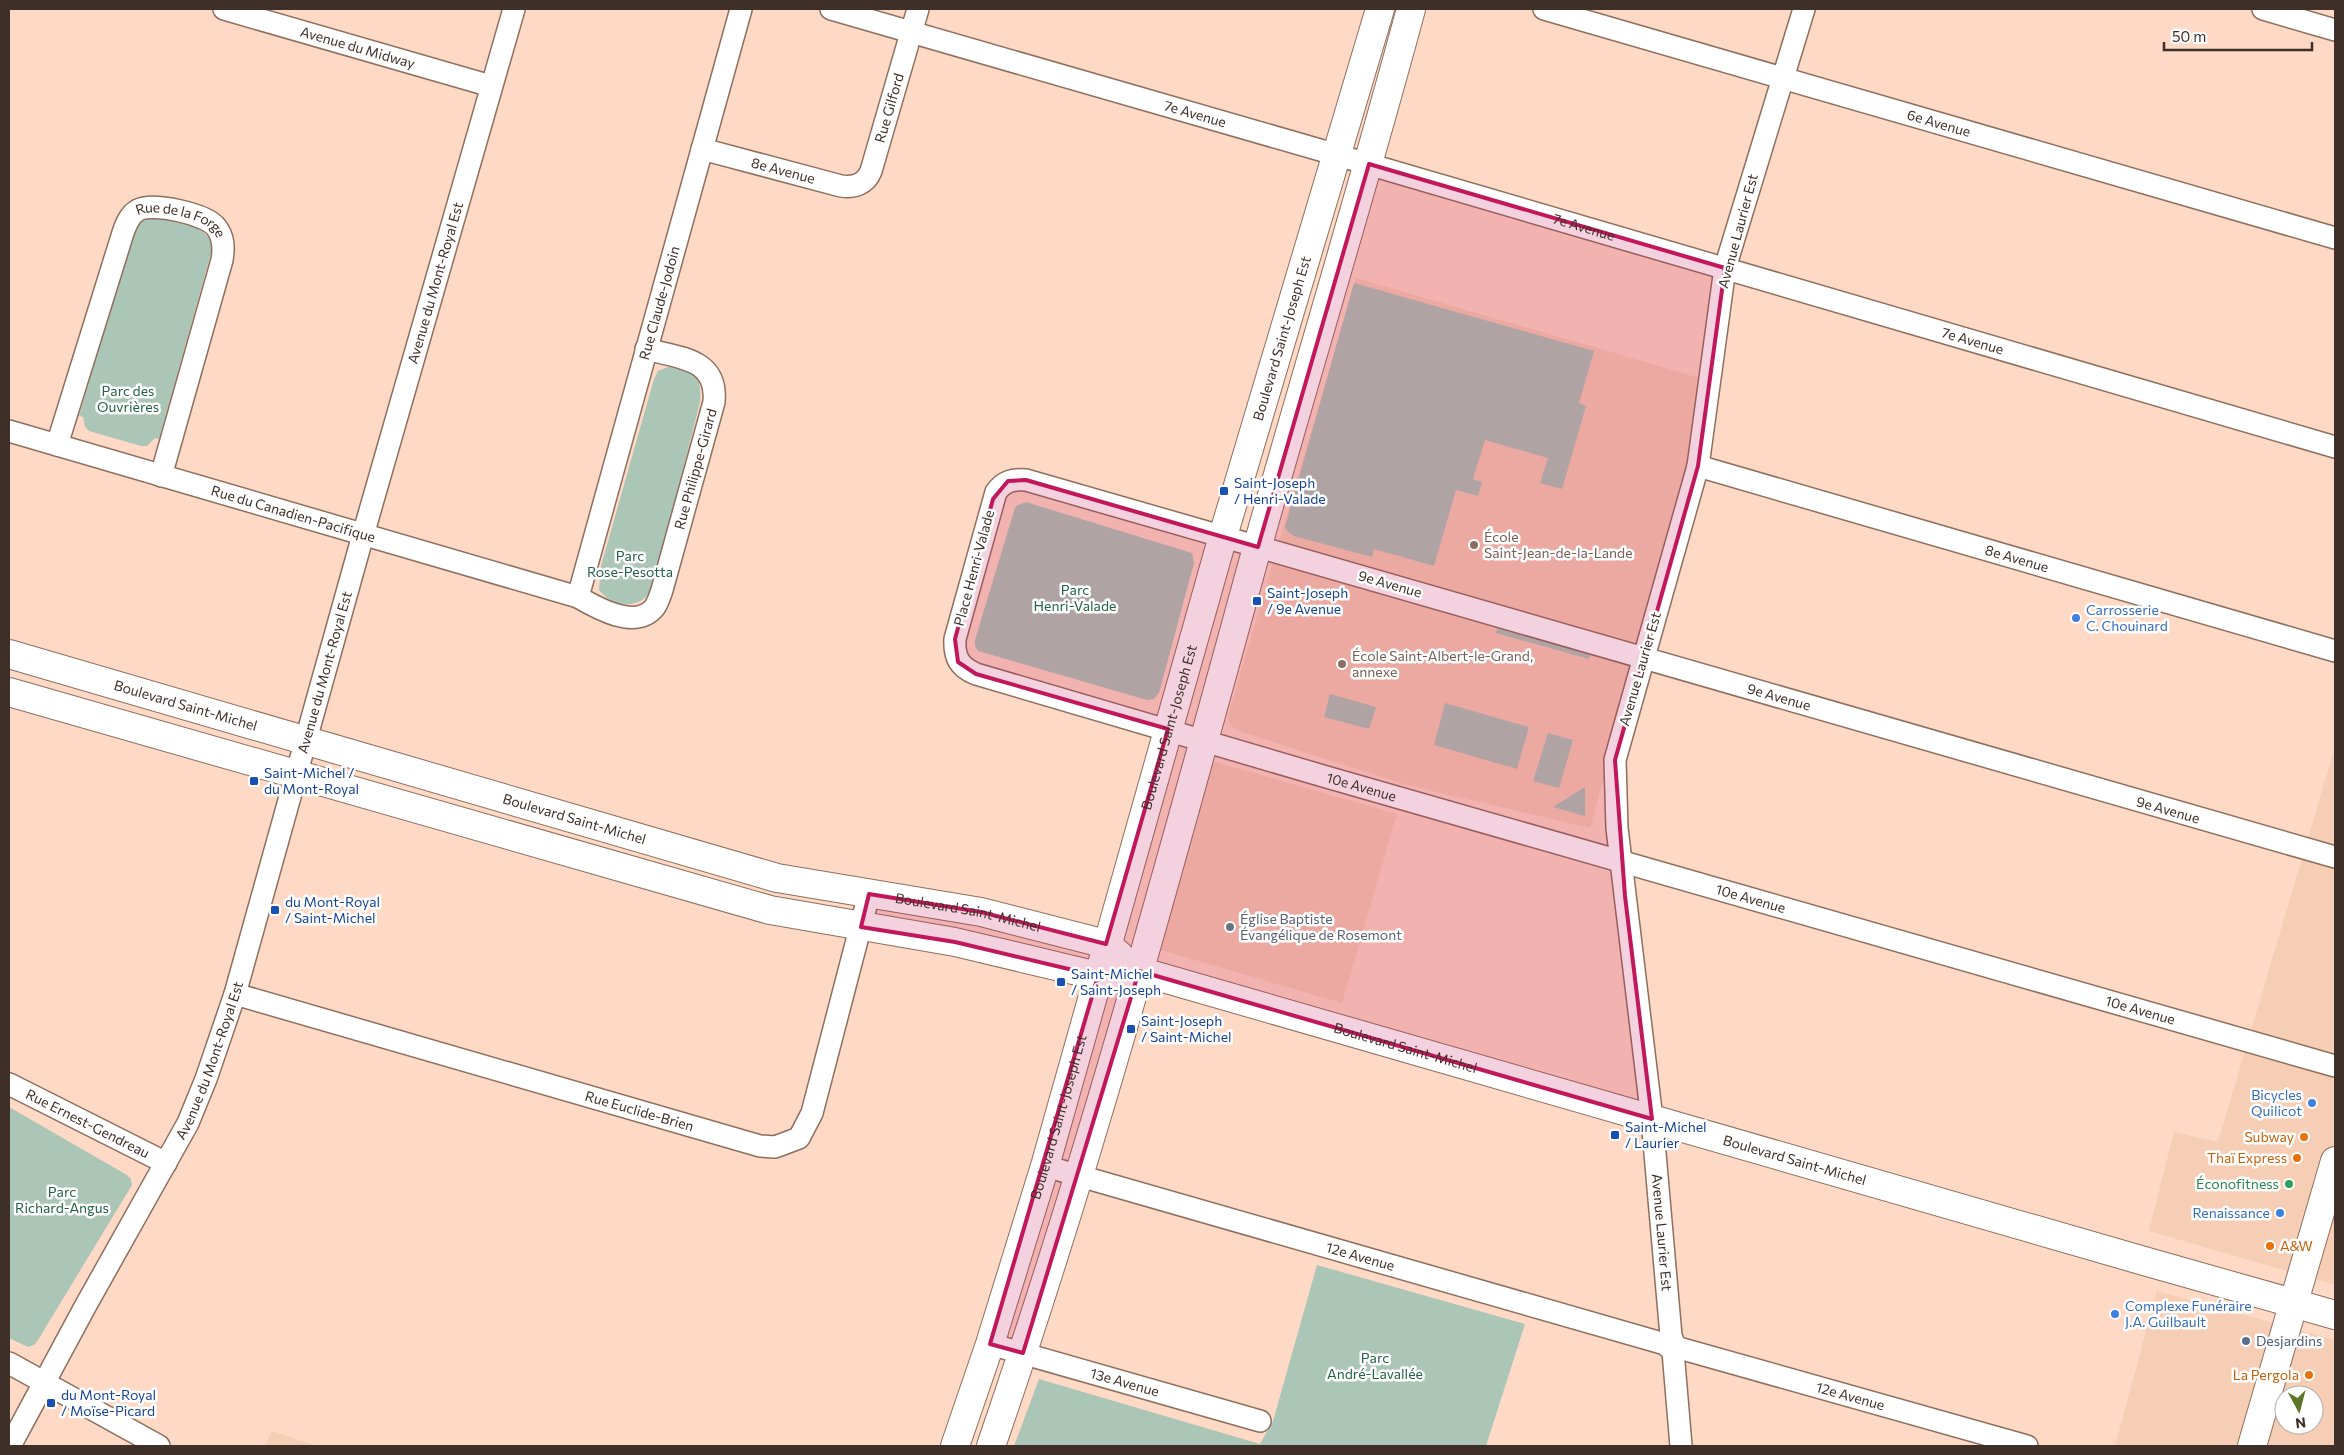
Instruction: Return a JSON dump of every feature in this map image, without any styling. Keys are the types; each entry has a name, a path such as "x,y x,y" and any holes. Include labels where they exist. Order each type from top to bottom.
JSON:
{"main road":[{"name":"Boulevard Saint-Joseph Est","path":"955,1446 990,1344 1045,1166 1106,944 1223,536 1380,9"},
{"path":"991,1446 1023,1353 1079,1175 1139,971 1258,547 1369,164 1411,9"},
{"name":"Boulevard Saint-Michel","path":"9,654 777,878 981,912 1106,944 1139,971"},
{"name":"Boulevard Saint-Michel","path":"9,692 770,910 955,942 1098,976 1139,971 2144,1262 2335,1314"},
{"path":"2252,1446 2335,1161"}],"street":[{"name":"Avenue du Midway","path":"224,9 491,86"},
{"name":"Avenue du Mont-Royal Est","path":"10,1446 188,1123 206,1080 236,994 363,535 514,9"},
{"name":"Rue Claude-Jodoin","path":"578,597 741,9"},
{"name":"7e Avenue","path":"830,9 1369,164 2335,447"},
{"path":"911,32 918,9"},
{"name":"6e Avenue","path":"1544,9 2335,238"},
{"name":"Avenue Laurier Est","path":"1681,1446 1652,1119 1617,828 1615,760 1698,466 1725,268 1804,9"},
{"path":"2263,9 2335,30"},
{"name":"Rue Gilford","path":"863,182 868,178 871,171 911,32"},
{"name":"8e Avenue","path":"702,149 841,186 854,187 863,182"},
{"name":"Rue de la Forge","path":"57,445 122,236 131,216 137,210 159,206 206,218 215,225 221,235 224,247 222,260 161,476"},
{"name":"Rue Philippe-Girard","path":"578,597 598,609 627,617 638,618 648,614 656,606 709,421 715,391 714,381 708,372 699,364 646,349"},
{"name":"Rue du Canadien-Pacifique","path":"9,431 578,597"},
{"name":"8e Avenue","path":"1698,466 2335,650"},
{"name":"Place Henri-Valade","path":"1168,729 976,674 966,670 958,662 954,650 955,639 993,499 1000,485 1008,481 1026,480 1223,536"},
{"name":"9e Avenue","path":"1223,536 2335,858"},
{"name":"10e Avenue","path":"1168,729 1204,742 2335,1066"},
{"name":"Rue Euclide-Brien","path":"236,994 760,1146 775,1147 788,1144 799,1138 812,1113 869,894"},
{"name":"Rue Ernest-Gendreau","path":"9,1084 166,1163"},
{"name":"12e Avenue","path":"1045,1166 1641,1336 1673,1348 1679,1348 2027,1446"},
{"name":"13e Avenue","path":"990,1344 1260,1421"},
{"path":"9,1362 159,1446"}],"highlighted area":[{"path":"1369,164 1725,268 1698,466 1615,760 1625,896 1652,1119 1139,971 1023,1353 990,1344 1098,976 955,942 861,927 869,894 981,912 1106,944 1168,729 976,674 958,662 955,639 993,499 1008,481 1026,480 1258,547"}],"shaded area":[{"name":"École Saint-Jean-de-la-Lande","path":"1356,278 1700,378 1690,463 1590,828 1407,785 1236,730 1229,722 1228,717"},
{"path":"2335,747 2335,1285 2149,1231 2174,1132 2218,1142"},
{"path":"1208,760 1397,814 1342,1003 1154,948"},
{"path":"2157,1291 2335,1340 2335,1446 2115,1446"},
{"path":"272,1431 318,1446 265,1446"}],"green space":[{"name":"Parc des Ouvrières","path":"152,217 179,221 197,228 210,239 213,246 159,439 155,438 147,446 141,446 89,431 85,427 83,417 79,416 133,232 139,222"},
{"path":"1354,283 1594,351 1579,403 1586,406 1562,489 1540,483 1548,458 1485,440 1473,479 1482,482 1478,496 1456,490 1434,566 1374,549 1372,557 1294,536 1285,527"},
{"name":"Parc Rose-Pesotta","path":"673,365 687,370 696,377 700,387 700,402 651,591 636,603 616,603 599,590 601,566 654,379 658,371"},
{"name":"Parc Henri-Valade","path":"1026,502 1192,553 1194,563 1159,693 1154,699 1147,700 978,651 975,646 975,640 1014,511 1016,506"},
{"path":"1500,618 1593,645 1589,659 1496,633"},
{"path":"1330,694 1376,707 1369,729 1324,717"},
{"path":"1445,703 1529,727 1517,769 1434,745"},
{"path":"1548,733 1573,740 1559,788 1533,781"},
{"path":"1585,787 1585,816 1553,807"},
{"name":"Parc Richard-Angus","path":"9,1107 127,1175 131,1179 132,1185 38,1340 34,1345 28,1347 9,1338"},
{"name":"Parc André-Lavallée","path":"1317,1265 1525,1324 1486,1446 1014,1446 1039,1379 1260,1444 1273,1421"}],"place":[{"name":"Saint-Joseph / Henri-Valade","path":"1224,491"},
{"name":"École Saint-Jean-de-la-Lande","path":"1474,545"},
{"name":"Saint-Joseph / 9e Avenue","path":"1257,601"},
{"name":"Carrosserie C. Chouinard","path":"2076,618"},
{"name":"École Saint-Albert-le-Grand, annexe","path":"1342,664"},
{"name":"Saint-Michel / du Mont-Royal","path":"254,781"},
{"name":"du Mont-Royal / Saint-Michel","path":"275,910"},
{"name":"Église Baptiste Évangélique de Rosemont","path":"1230,927"},
{"name":"Saint-Michel / Saint-Joseph","path":"1061,982"},
{"name":"Saint-Joseph / Saint-Michel","path":"1131,1029"},
{"name":"Bicycles Quilicot","path":"2312,1103"},
{"name":"Saint-Michel / Laurier","path":"1615,1135"},
{"name":"Subway","path":"2304,1137"},
{"name":"Thaï Express","path":"2297,1158"},
{"name":"Éconofitness","path":"2289,1184"},
{"name":"Renaissance","path":"2280,1213"},
{"name":"A&W","path":"2270,1246"},
{"name":"Complexe Funéraire J.A. Guilbault","path":"2115,1314"},
{"name":"Desjardins","path":"2246,1341"},
{"name":"La Pergola","path":"2309,1375"},
{"name":"du Mont-Royal / Moïse-Picard","path":"51,1403"}]}
